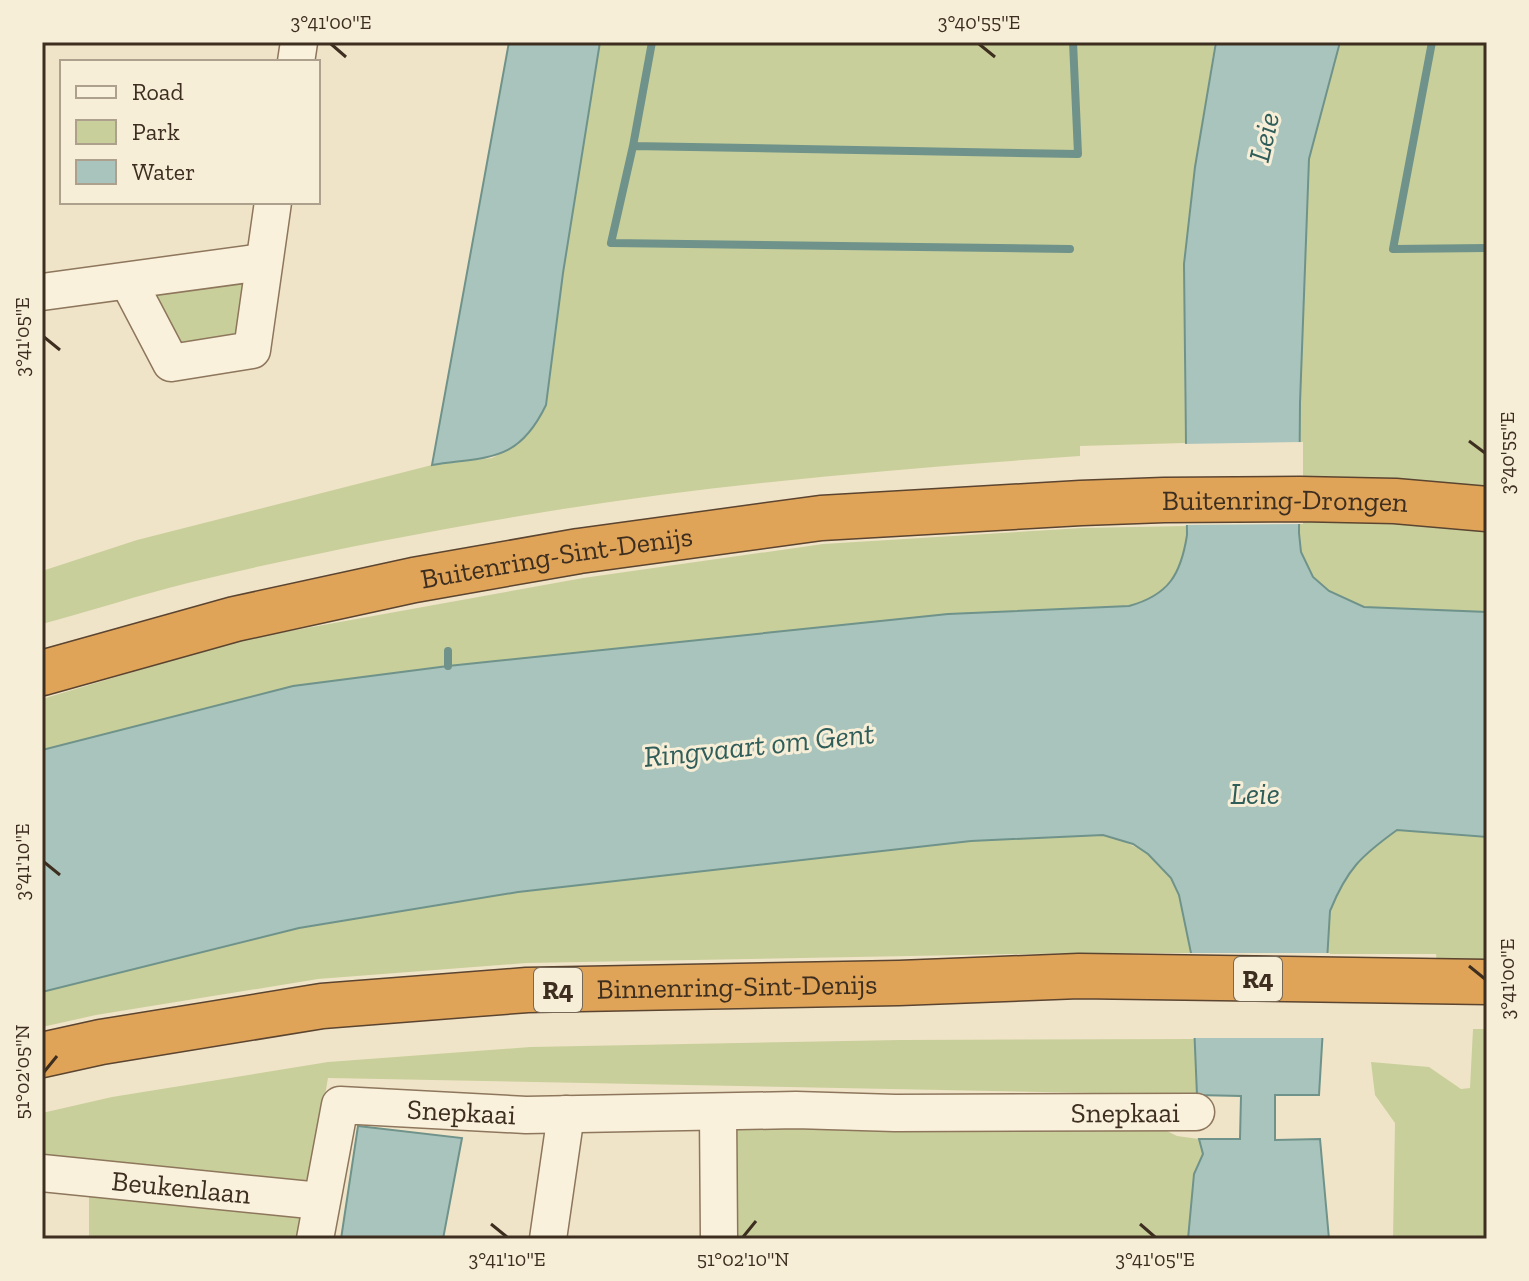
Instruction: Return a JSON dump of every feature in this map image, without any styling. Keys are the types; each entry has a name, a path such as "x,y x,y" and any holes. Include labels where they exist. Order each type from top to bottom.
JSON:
{"highway":[{"name":"Buitenring-Drongen","path":"1081,503 1300,499 1395,501 1487,509"},
{"name":"Buitenring-Sint-Denijs","path":"42,673 235,619 414,580 579,551 821,518 1081,503"},
{"name":"Binnenring-Sint-Denijs","path":"42,1055 101,1042 322,1006 527,990 1079,976 1487,982"}],"street":[{"path":"128,281 171,363 252,350 273,204"},
{"path":"42,292 263,262"},
{"name":"Snepkaai","path":"315,1239 340,1105 526,1115 1196,1112"},
{"path":"718,1112 719,1239"},
{"path":"548,1239 566,1114"},
{"name":"Beukenlaan","path":"42,1173 320,1201"}],"green space":[{"path":"600,42 1215,42 1195,167 1184,264 1185,443 1080,446 1080,456 802,479 595,504 441,530 272,564 170,588 42,624 42,571 137,540 432,465 492,458 519,444 563,273"},
{"path":"1340,42 1487,42 1487,612 1364,607 1329,591 1313,577 1301,552 1300,403 1309,159"},
{"path":"250,283 242,345 175,350 144,295 175,286"},
{"path":"1186,526 1184,555 1174,578 1155,595 1129,606 948,614 448,666 293,686 42,750 42,699 240,640 583,578 823,544 1082,528"},
{"path":"1397,830 1487,837 1487,963 1437,964 1436,954 1326,954 1331,912 1343,882 1364,856"},
{"path":"1103,835 1132,845 1155,859 1164,869 1179,893 1191,953 526,963 318,979 96,1015 42,1027 42,992 299,928 518,892 971,841"},
{"path":"1473,1029 1487,1029 1487,1239 1393,1239 1395,1123 1375,1095 1371,1062 1429,1067 1461,1089 1470,1088"},
{"path":"1195,1039 1197,1095 328,1078 300,1239 89,1239 89,1162 42,1158 42,1113 112,1097 328,1062 530,1047 900,1040"},
{"path":"731,1125 1157,1126 1177,1136 1199,1139 1203,1154 1194,1174 1188,1239 728,1239"}],"water":[{"path":"509,42 600,42 563,273 546,405 524,438 513,447 486,457 432,465"},
{"path":"1216,42 1340,42 1309,159 1300,403 1301,552 1313,577 1329,591 1364,607 1487,612 1487,837 1397,830 1356,864 1330,911 1319,1095 1275,1095 1275,1140 1320,1139 1329,1239 1188,1239 1194,1174 1203,1154 1199,1139 1240,1139 1241,1096 1197,1095 1191,953 1179,895 1171,878 1148,854 1133,844 1103,835 971,841 518,892 299,928 42,992 42,750 293,686 448,666 948,614 1129,606 1163,589 1177,572 1187,535 1184,264 1195,167"},
{"path":"358,1126 462,1138 443,1239 341,1239"}],"pier":[{"path":"1303,442 1303,524 1182,525 1181,444"},
{"path":"1187,953 1330,953 1326,1038 1191,1038"}],"waterway":[{"path":"652,42 633,146 1078,154 1073,42"},
{"path":"1432,42 1393,249 1487,248"},
{"path":"633,146 611,243 1070,249"},
{"path":"448,651 448,666"}],"water label":[{"name":"Leie","path":"1264,137"},
{"name":"Ringvaart om Gent","path":"759,745"},
{"name":"Leie","path":"1255,794"}]}
